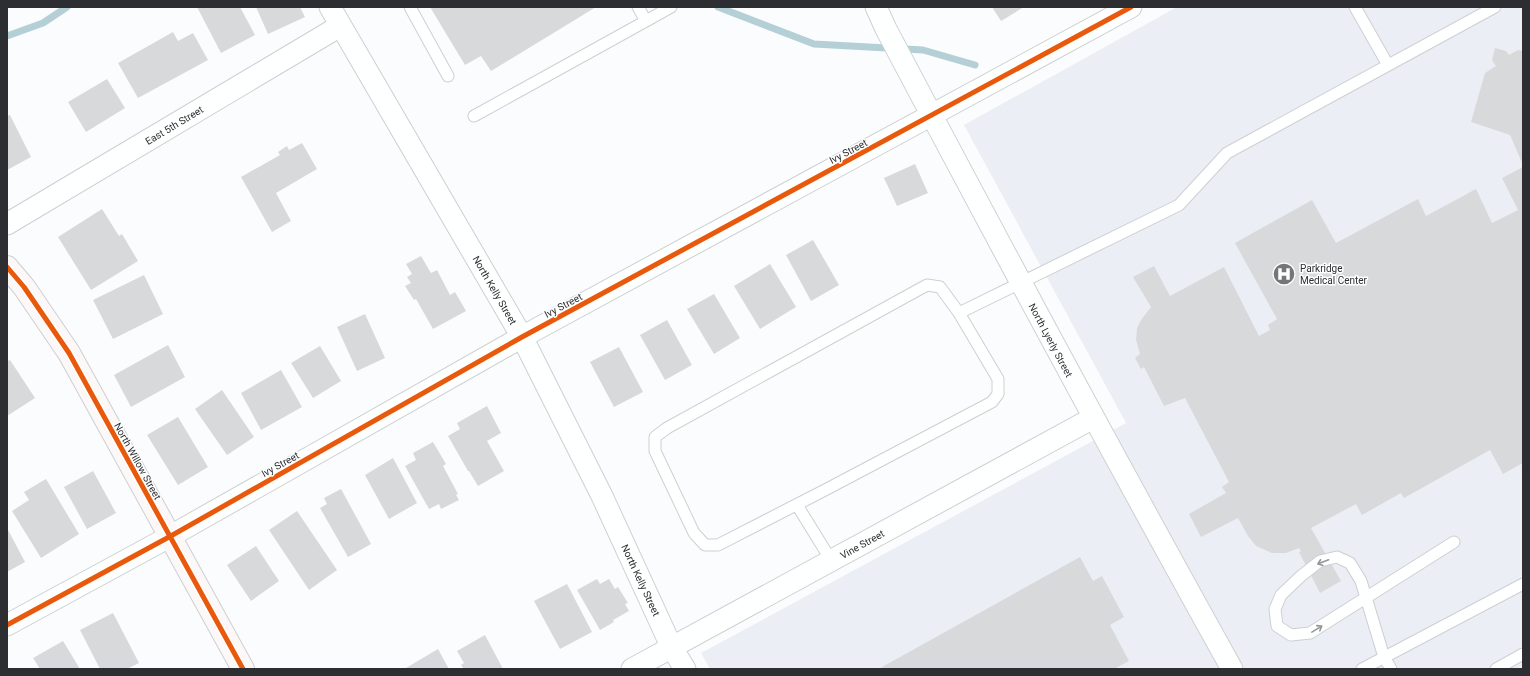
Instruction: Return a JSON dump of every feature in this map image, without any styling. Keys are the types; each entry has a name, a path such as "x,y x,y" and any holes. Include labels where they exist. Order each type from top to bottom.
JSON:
{"main road":[{"name":"North Willow Street","path":"7,267 24,287 69,353 169,537 244,669"}],"street":[{"name":"North Kelly Street","path":"330,7 522,337 602,496 672,648 685,669"},
{"name":"North Lyerly Street","path":"876,7 886,29 1093,418 1232,669"},
{"name":"Ivy Street","path":"7,625 169,537 522,337 1131,7"},
{"name":"East 5th Street","path":"7,224 340,26"},
{"name":"Vine Street","path":"632,669 1093,418"}],"lane":[{"path":"410,7 448,76"},
{"path":"638,7 646,21"},
{"path":"474,116 671,7"},
{"path":"1355,7 1388,65"},
{"path":"959,313 1179,205 1227,153 1495,7"},
{"path":"928,284 940,287 959,313 998,379 998,394 992,402 718,545 705,545 694,533 655,451 655,437 667,428 928,284"},
{"path":"796,505 831,560"},
{"path":"1391,669 1384,657 1366,597 1361,582 1350,563 1337,558 1320,561 1281,595 1275,608 1277,626 1291,635 1310,633 1366,597 1454,542"},
{"path":"1362,669 1523,584"},
{"path":"1496,669 1523,654"}],"shaded area":[{"name":"Parkridge Medical Center","path":"1177,7 1523,7 1523,669 710,669 701,653 1126,423 964,125"}],"building":[{"path":"197,7 240,7 255,35 221,53"},
{"path":"256,7 300,7 305,17 268,34"},
{"path":"430,7 596,7 491,71 481,56 465,65"},
{"path":"992,7 1024,7 1001,21"},
{"path":"173,32 178,41 193,33 208,60 138,98 118,63"},
{"path":"1495,48 1506,51 1509,55 1518,50 1523,51 1523,165 1510,135 1471,122 1485,73 1496,66 1492,60"},
{"path":"107,79 125,108 86,132 68,102"},
{"path":"10,115 31,157 7,170 7,116"},
{"path":"302,143 317,169 276,193 291,221 272,232 241,177 280,155 278,152 287,146 289,150"},
{"path":"915,164 928,193 897,206 884,178"},
{"path":"1523,167 1523,463 1503,474 1490,450 1404,498 1401,493 1362,515 1356,504 1311,528 1341,581 1320,593 1299,552 1301,552 1299,548 1286,553 1272,553 1256,546 1248,536 1238,518 1201,537 1189,514 1226,493 1222,487 1229,482 1185,398 1164,406 1144,367 1141,369 1135,358 1140,354 1136,340 1137,328 1151,307 1133,277 1154,266 1170,296 1224,267 1259,336 1270,330 1268,325 1277,319 1235,243 1312,200 1336,243 1418,199 1426,216 1476,189 1492,223 1518,210 1502,178"},
{"path":"102,209 119,236 122,234 138,261 91,290 58,237"},
{"path":"813,240 839,285 811,301 786,255"},
{"path":"421,256 431,273 437,270 450,295 455,292 466,311 433,329 416,299 414,300 405,286 411,283 407,277 412,274 406,264"},
{"path":"770,264 796,307 760,329 734,286"},
{"path":"144,275 163,314 113,339 93,300"},
{"path":"714,294 740,338 714,354 687,309"},
{"path":"365,314 385,358 357,371 337,327"},
{"path":"667,320 692,365 665,380 640,335"},
{"path":"168,345 185,377 131,407 114,375"},
{"path":"320,346 341,381 313,398 291,363"},
{"path":"619,347 643,392 614,407 590,362"},
{"path":"10,360 35,398 7,416 7,361"},
{"path":"281,370 302,407 261,430 241,393"},
{"path":"222,390 254,437 227,455 195,409"},
{"path":"487,406 501,433 487,441 504,471 478,486 448,436 460,429 457,423"},
{"path":"178,417 208,467 178,485 147,435"},
{"path":"433,442 446,464 443,466 458,494 456,495 459,500 441,509 439,504 429,509 405,466 416,460 413,453"},
{"path":"393,458 417,503 389,519 365,475"},
{"path":"93,471 116,513 87,529 64,487"},
{"path":"46,479 79,534 41,558 12,511 29,500 24,492"},
{"path":"341,489 371,544 348,557 320,508 327,504 324,498"},
{"path":"297,511 337,570 309,590 269,530"},
{"path":"7,528 25,562 7,572"},
{"path":"256,546 279,581 251,601 227,565"},
{"path":"1080,557 1093,581 1102,576 1124,617 1110,625 1129,661 1114,669 883,669 882,667"},
{"path":"597,579 600,584 609,579 615,589 618,587 628,603 625,604 629,611 613,620 614,622 600,630 577,590"},
{"path":"567,584 592,632 560,649 534,601"},
{"path":"113,613 139,663 127,669 100,669 80,630"},
{"path":"485,635 503,669 464,669 461,665 464,663 457,651"},
{"path":"63,641 80,669 40,669 33,658"},
{"path":"438,649 449,669 406,669 406,668"}],"waterway":[{"path":"7,36 43,23 67,7"},
{"path":"718,7 814,44 923,50 975,65"}],"cycle path":[{"path":"7,625 169,537 522,337 1131,7"},
{"path":"7,267 24,287 69,353 243,669"}],"place":[{"name":"Parkridge Medical Center","path":"1284,274"}]}
